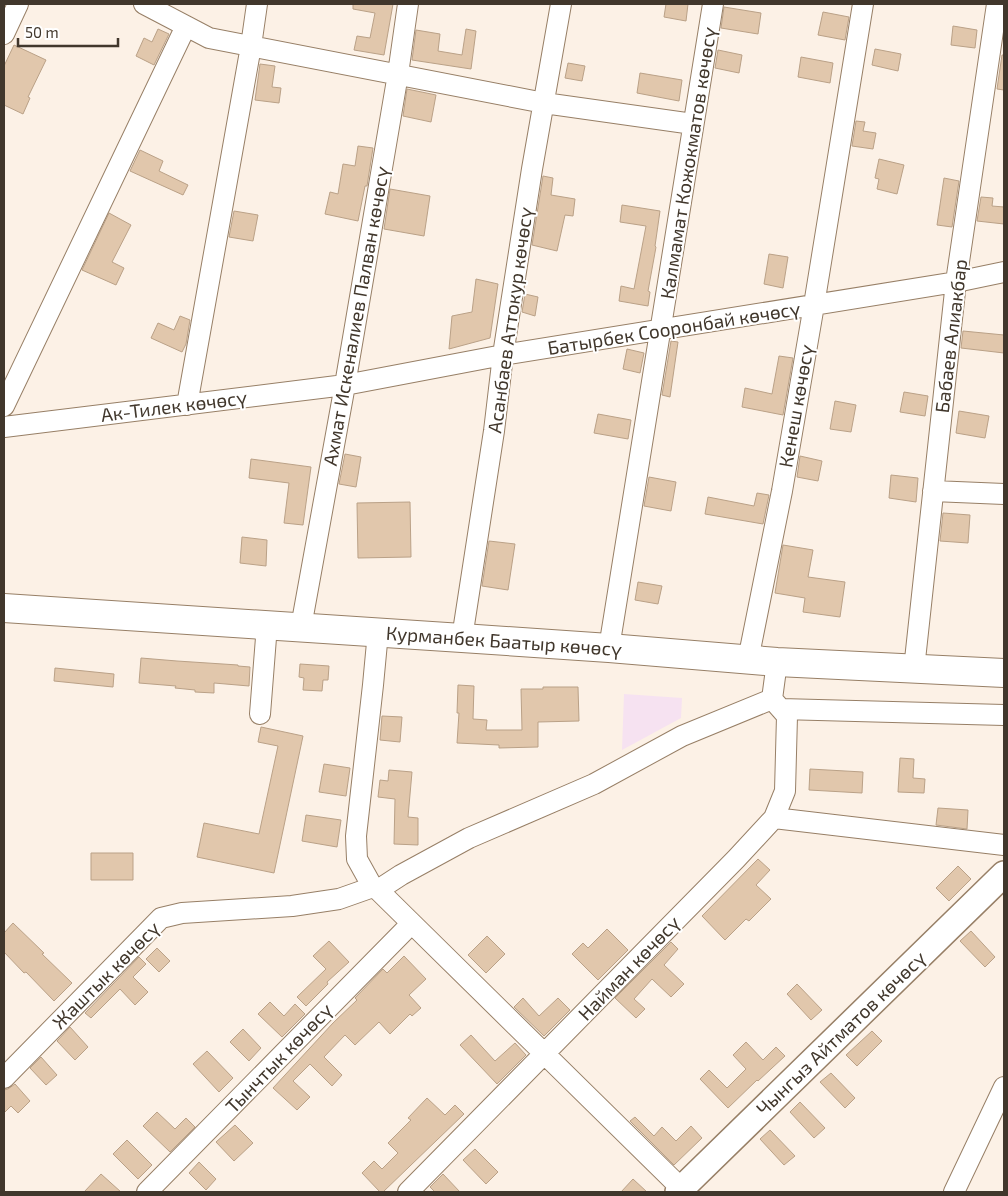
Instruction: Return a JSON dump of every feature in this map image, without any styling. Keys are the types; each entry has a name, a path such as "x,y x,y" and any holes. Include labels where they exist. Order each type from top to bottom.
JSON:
{"highway":[{"name":"Курманбек Баатыр көчөсү","path":"4,608 609,648 777,662 1004,673"}],"main road":[{"name":"Чынгыз Айтматов көчөсү","path":"681,1191 1004,874"}],"street":[{"path":"4,34 18,4"},
{"path":"144,4 209,38 544,103 693,124"},
{"path":"187,405 257,4"},
{"name":"Ахмат Искеналиев Палван көчөсү","path":"301,627 345,386 398,74 408,4"},
{"name":"Асанбаев Аттокур көчөсү","path":"462,638 504,355 561,4"},
{"name":"Калмамат Кожокматов көчөсү","path":"609,648 713,4"},
{"name":"Кенеш көчөсү","path":"748,660 782,491 863,4"},
{"name":"Бабаев Алиакбар","path":"914,669 956,282 997,4"},
{"path":"4,406 186,26"},
{"name":"Батырбек Сооронбай көчөсү","path":"345,386 504,355 956,282 1004,272"},
{"name":"Ак-Тилек көчөсү","path":"4,427 345,386"},
{"path":"933,491 1004,494"},
{"path":"260,714 267,625"},
{"path":"378,632 356,836 357,860 375,889 545,1054 681,1191"},
{"name":"Найман көчөсү","path":"408,1192 774,818 785,791 777,662"},
{"path":"780,708 1004,715"},
{"name":"Жаштык көчөсү","path":"4,1078 161,918 182,913 301,905 339,899 375,889 470,838 594,784 682,736 780,708"},
{"path":"774,818 1004,845"},
{"name":"Тынчтык көчөсү","path":"147,1192 411,924"},
{"path":"954,1192 1004,1087"}],"shaded area":[{"path":"624,694 682,698 681,718 622,750"}],"building":[{"path":"353,4 393,4 384,55 354,50 357,36 370,38 375,13 353,9"},
{"path":"666,4 688,4 686,21 664,17"},
{"path":"724,7 761,13 758,34 721,28"},
{"path":"823,12 849,17 845,40 818,35"},
{"path":"953,26 977,30 975,48 951,45"},
{"path":"158,29 169,34 154,65 136,56 144,38 152,42"},
{"path":"466,29 476,31 471,69 412,60 416,30 440,34 438,51 462,55"},
{"path":"14,45 46,60 28,97 30,98 23,114 4,105 4,66"},
{"path":"875,49 901,54 898,71 872,65"},
{"path":"718,50 742,55 739,73 715,68"},
{"path":"1002,55 1004,55 1004,90 997,89"},
{"path":"801,57 833,63 830,83 798,77"},
{"path":"568,63 585,66 582,81 565,78"},
{"path":"260,64 275,66 272,87 281,88 279,103 255,100"},
{"path":"640,73 682,80 679,101 637,93"},
{"path":"407,89 436,95 431,122 403,116"},
{"path":"856,121 865,122 863,131 876,133 873,149 852,146"},
{"path":"358,146 373,148 367,186 365,186 358,221 325,214 330,192 338,194 343,164 355,166"},
{"path":"140,150 163,161 159,171 188,185 183,195 130,171"},
{"path":"879,159 904,165 897,194 877,189 879,179 875,178"},
{"path":"543,176 553,178 551,195 575,199 573,216 565,215 557,251 532,245"},
{"path":"944,178 959,181 952,227 937,225"},
{"path":"390,189 430,196 424,236 384,229"},
{"path":"981,197 993,198 992,206 1004,207 1004,224 977,221"},
{"path":"622,205 660,211 648,291 650,292 648,306 619,301 621,286 634,289 646,226 620,222"},
{"path":"234,211 258,215 253,241 229,237"},
{"path":"109,213 131,225 112,262 124,268 116,285 82,270"},
{"path":"769,254 788,257 783,288 764,284"},
{"path":"476,279 498,284 490,338 449,349 452,316 472,312"},
{"path":"525,294 538,297 535,316 522,312"},
{"path":"180,316 190,320 186,344 182,352 151,338 158,323 174,330"},
{"path":"963,331 1004,335 1004,353 961,348"},
{"path":"671,341 678,342 670,397 662,395"},
{"path":"627,349 644,353 640,373 623,369"},
{"path":"779,356 793,358 783,415 742,407 745,388 772,394"},
{"path":"904,392 928,396 925,416 900,412"},
{"path":"835,401 856,405 851,432 830,429"},
{"path":"959,411 989,416 985,438 956,433"},
{"path":"598,414 631,420 628,439 594,433"},
{"path":"345,454 361,457 356,487 339,484"},
{"path":"800,456 822,461 818,481 797,477"},
{"path":"251,459 311,467 303,525 284,523 289,483 249,478"},
{"path":"891,475 918,478 916,502 889,498"},
{"path":"649,477 676,482 671,511 644,506"},
{"path":"757,493 769,495 763,524 705,514 708,497 754,506"},
{"path":"410,502 411,557 358,558 357,503"},
{"path":"943,513 970,515 968,543 940,541"},
{"path":"242,537 267,540 266,566 240,563"},
{"path":"489,541 515,544 508,590 482,586"},
{"path":"783,545 813,550 808,577 845,582 840,617 803,612 805,598 775,593"},
{"path":"638,582 662,586 658,604 635,600"},
{"path":"141,658 250,667 249,686 214,683 214,693 195,692 195,690 175,688 176,686 139,683"},
{"path":"300,664 329,666 328,680 323,680 322,691 303,690 304,678 299,677"},
{"path":"55,668 114,674 113,687 54,681"},
{"path":"458,685 474,686 473,719 487,720 486,730 522,730 521,689 578,687 579,721 538,722 538,747 499,748 499,745 457,743"},
{"path":"382,716 402,717 400,742 380,740"},
{"path":"261,727 303,736 274,873 197,857 204,823 259,834 278,746 258,742"},
{"path":"900,758 914,759 913,778 925,779 924,793 898,792"},
{"path":"324,764 350,768 346,796 319,792"},
{"path":"810,769 863,772 862,793 809,790"},
{"path":"389,770 412,772 408,817 418,818 418,845 394,844 395,799 378,797 380,780 388,781"},
{"path":"938,808 968,810 967,829 936,825"},
{"path":"306,815 341,820 337,847 302,841"},
{"path":"91,853 133,853 133,880 91,880"},
{"path":"758,859 770,870 756,885 771,899 749,921 746,919 725,940 702,916"},
{"path":"958,866 971,879 949,901 936,888"},
{"path":"13,923 72,983 54,1001 4,952 4,933"},
{"path":"607,929 628,950 598,980 572,954 583,943 588,948"},
{"path":"971,931 995,957 985,967 960,941"},
{"path":"487,936 505,954 486,973 468,955"},
{"path":"329,941 349,962 327,982 328,984 306,1006 297,997 326,969 313,956"},
{"path":"671,942 678,949 664,965 684,984 671,997 652,979 634,999 645,1009 636,1018 615,998"},
{"path":"157,948 170,961 159,972 146,959"},
{"path":"404,956 426,979 409,995 421,1008 412,1016 410,1014 390,1034 379,1022 355,1045 345,1035 324,1057 342,1075 332,1086 310,1064 293,1081 310,1097 297,1110 273,1088 357,1000 355,998 383,969 387,973"},
{"path":"139,957 146,964 133,977 148,992 135,1005 120,989 91,1018 85,1013"},
{"path":"797,984 822,1010 811,1020 787,994"},
{"path":"523,998 539,1016 558,998 570,1010 544,1036 514,1007"},
{"path":"270,1002 284,1016 295,1004 305,1014 282,1037 258,1014"},
{"path":"70,1027 88,1047 75,1060 57,1041"},
{"path":"243,1029 261,1048 249,1061 230,1042"},
{"path":"872,1031 882,1041 857,1066 846,1055"},
{"path":"471,1035 495,1061 515,1043 526,1055 497,1084 460,1045"},
{"path":"746,1042 763,1060 776,1047 785,1056 728,1108 700,1079 709,1070 727,1088 746,1069 733,1055"},
{"path":"207,1051 233,1078 219,1092 193,1064"},
{"path":"41,1057 57,1075 46,1085 30,1068"},
{"path":"831,1073 855,1098 845,1108 820,1082"},
{"path":"15,1084 30,1101 18,1113 11,1106 4,1113 4,1090"},
{"path":"427,1098 445,1115 455,1105 464,1114 383,1192 380,1192 362,1173 374,1161 382,1169 398,1153 388,1143 411,1120 408,1118"},
{"path":"800,1102 825,1128 814,1138 790,1112"},
{"path":"157,1112 175,1129 186,1118 195,1127 170,1152 143,1126"},
{"path":"635,1117 654,1136 662,1127 676,1141 691,1126 702,1138 674,1165 630,1121"},
{"path":"235,1125 253,1143 234,1161 216,1142"},
{"path":"770,1130 795,1156 784,1165 760,1139"},
{"path":"127,1140 152,1165 138,1179 113,1154"},
{"path":"475,1149 498,1172 486,1184 463,1160"},
{"path":"199,1162 216,1179 206,1190 189,1173"},
{"path":"101,1174 121,1192 84,1192"},
{"path":"443,1174 460,1192 435,1192 430,1187"},
{"path":"633,1179 647,1192 621,1192"}]}
